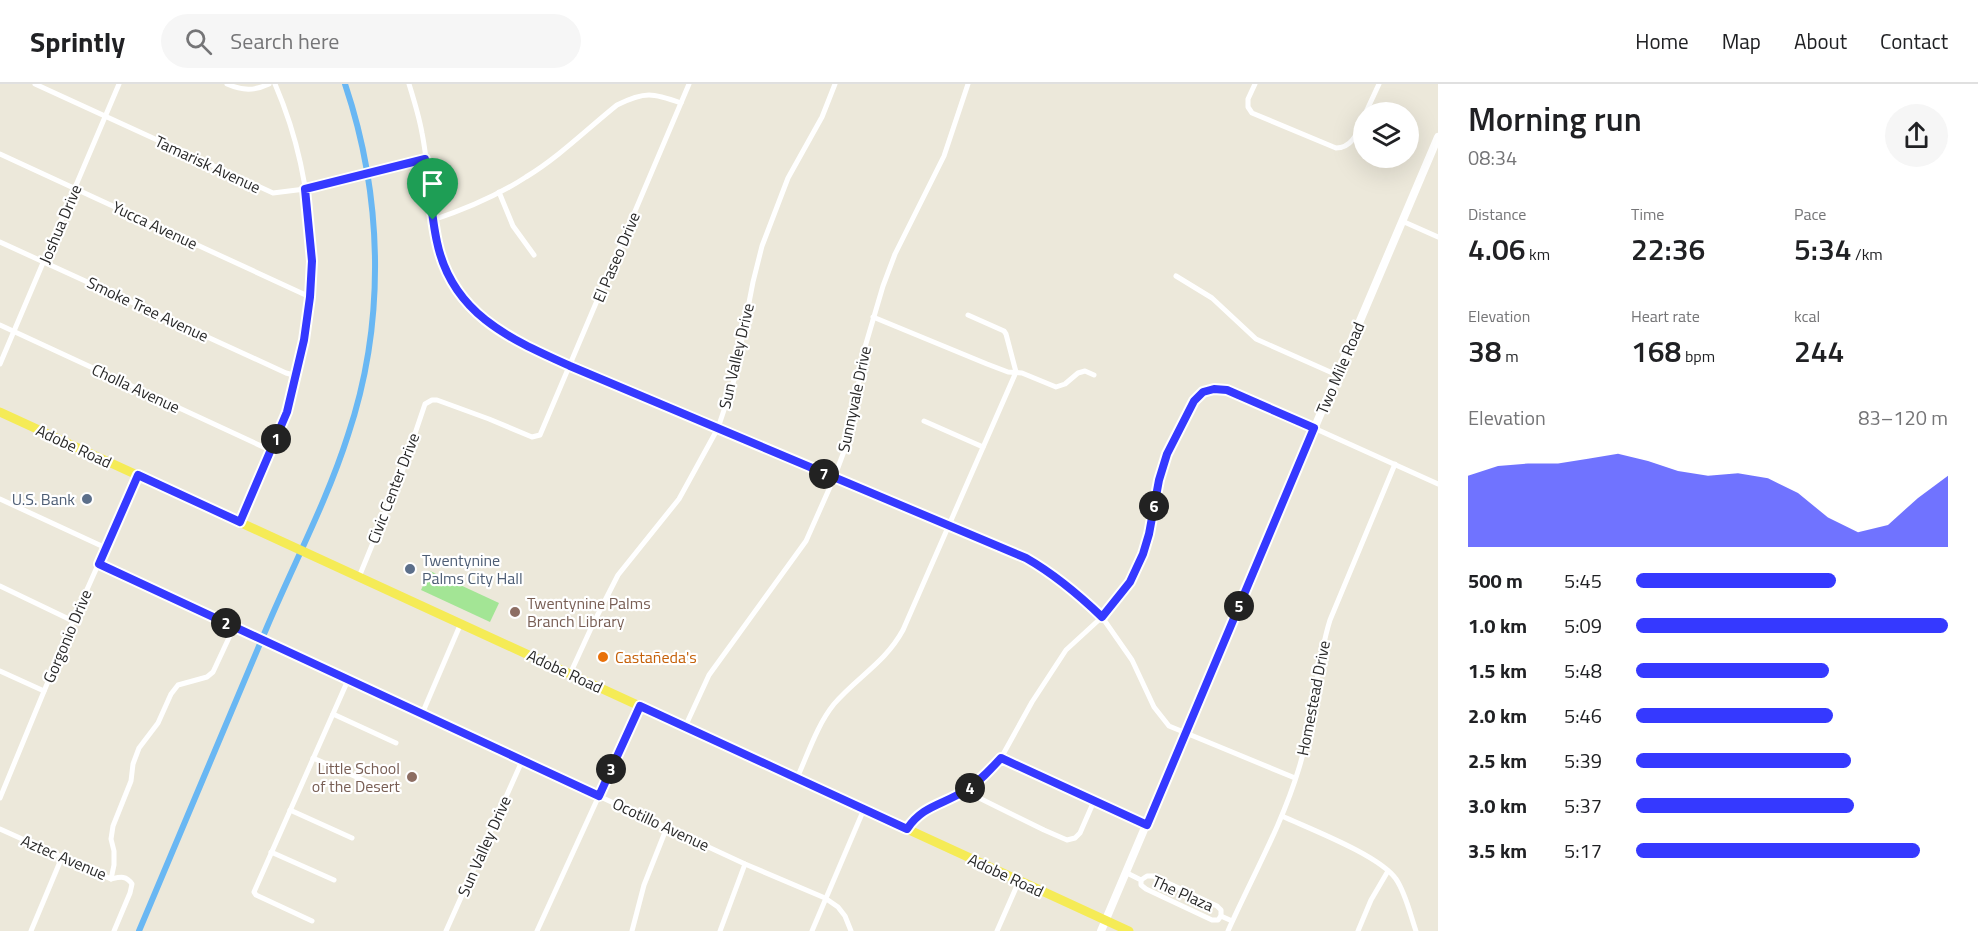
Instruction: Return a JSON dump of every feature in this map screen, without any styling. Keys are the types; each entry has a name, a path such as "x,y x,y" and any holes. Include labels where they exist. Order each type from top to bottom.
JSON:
{"main road":[{"name":"Two Mile Road","path":"1101,931 1438,137"},
{"name":"Adobe Road","path":"0,412 1129,931"}],"street":[{"name":"Tamarisk Avenue","path":"35,84 273,193 305,189 425,159"},
{"name":"Joshua Drive","path":"0,364 119,84"},
{"path":"227,84 243,90 252,90 269,84"},
{"path":"240,522 287,412 297,376 310,297 312,261 305,189 296,139 275,84"},
{"path":"409,84 422,134 437,244 451,280 466,302 484,320 511,338 570,366 1026,558 1050,572 1102,617 1132,660 1155,706 1169,726 1295,778"},
{"name":"El Paseo Drive","path":"429,401 437,400 532,437 540,435 689,84"},
{"name":"Sun Valley Drive","path":"570,674 618,575 679,499 718,428 734,380 762,246 788,178 822,117 835,84"},
{"name":"Sunnyvale Drive","path":"684,726 713,669 806,541 834,478 849,438 859,376 873,317 895,254 944,156 969,84"},
{"path":"1255,84 1248,99 1248,107 1252,112 1336,148 1346,146 1353,139"},
{"path":"1371,102 1379,84"},
{"path":"433,220 467,208 499,192 546,163 627,99 638,95 657,94 681,103"},
{"name":"Yucca Avenue","path":"0,154 310,297"},
{"path":"499,192 513,226 534,255"},
{"path":"1402,221 1438,237"},
{"name":"Smoke Tree Avenue","path":"0,242 297,376"},
{"path":"1176,276 1212,298 1256,339 1337,375"},
{"path":"797,778 822,722 833,705 883,659 898,640 1016,372 1004,331 968,315"},
{"path":"873,317 987,364 1056,387 1065,384 1078,373 1085,371 1094,375"},
{"name":"Cholla Avenue","path":"0,325 272,451"},
{"path":"907,829 914,818 924,811 965,791 983,777 1001,758 1032,702 1066,650 1102,617 1130,582 1149,534 1159,480 1167,454 1194,401 1203,392 1214,389 1227,390 1438,484"},
{"name":"Civic Center Drive","path":"359,577 402,472 422,410 429,401"},
{"path":"924,422 983,447"},
{"name":"Homestead Drive","path":"1228,931 1282,816 1300,766 1327,631 1395,464"},
{"name":"Gorgonio Drive","path":"0,798 73,621 138,475"},
{"path":"0,499 106,548"},
{"name":"Ocotillo Avenue","path":"99,564 745,864 825,898 838,907 845,916 851,931"},
{"path":"0,586 73,621"},
{"path":"422,714 461,623"},
{"path":"111,879 114,866 111,839 113,826 131,781 133,764 139,748 158,723 171,694 178,685 207,677 213,672 234,627"},
{"path":"0,671 44,691"},
{"path":"312,921 254,892 348,680"},
{"path":"537,931 640,706"},
{"path":"333,714 396,743"},
{"path":"313,758 377,786"},
{"path":"1001,758 1147,825"},
{"name":"Sun Valley Drive","path":"446,931 522,761"},
{"path":"965,791 1067,840 1075,838 1080,833 1094,801"},
{"path":"812,931 864,809"},
{"path":"290,810 352,838"},
{"path":"1282,816 1377,861 1396,879 1416,931"},
{"path":"632,931 644,885 667,827"},
{"name":"Aztec Avenue","path":"0,829 111,879 122,877 129,879 132,884 130,893 114,931"},
{"path":"271,852 334,880"},
{"path":"31,931 62,857"},
{"path":"720,931 745,864"},
{"path":"1358,931 1371,900 1388,871"},
{"name":"The Plaza","path":"1126,873 1141,880"},
{"name":"The Plaza","path":"1147,876 1153,876 1217,906 1221,910 1221,916 1218,920 1212,920 1146,889 1141,885 1141,880 1147,876"},
{"path":"997,931 1019,881"},
{"name":"The Plaza","path":"1221,916 1232,921"}],"green space":[{"path":"430,571 499,603 490,622 421,590"}],"waterway":[{"path":"139,931 340,460 360,392 369,348 374,304 373,215 358,127 345,84"}],"place":[{"name":"U.S. Bank","path":"87,499"},
{"name":"Twentynine Palms City Hall","path":"410,569"},
{"name":"Twentynine Palms Branch Library","path":"515,612"},
{"name":"Castañeda's","path":"603,657"},
{"name":"Little School of the Desert","path":"412,777"}],"route":[{"path":"425,159 433,220 437,244 451,280 466,302 484,320 511,338 570,366 1026,558 1050,572 1102,617 1130,582 1143,554 1167,454 1194,401 1203,392 1214,389 1227,390 1314,428 1147,825 1001,758 983,777 965,791 924,811 914,818 907,829 640,706 599,796 99,564 138,475 240,522 272,451 287,412 297,376 310,297 312,261 305,189 425,159"}]}
